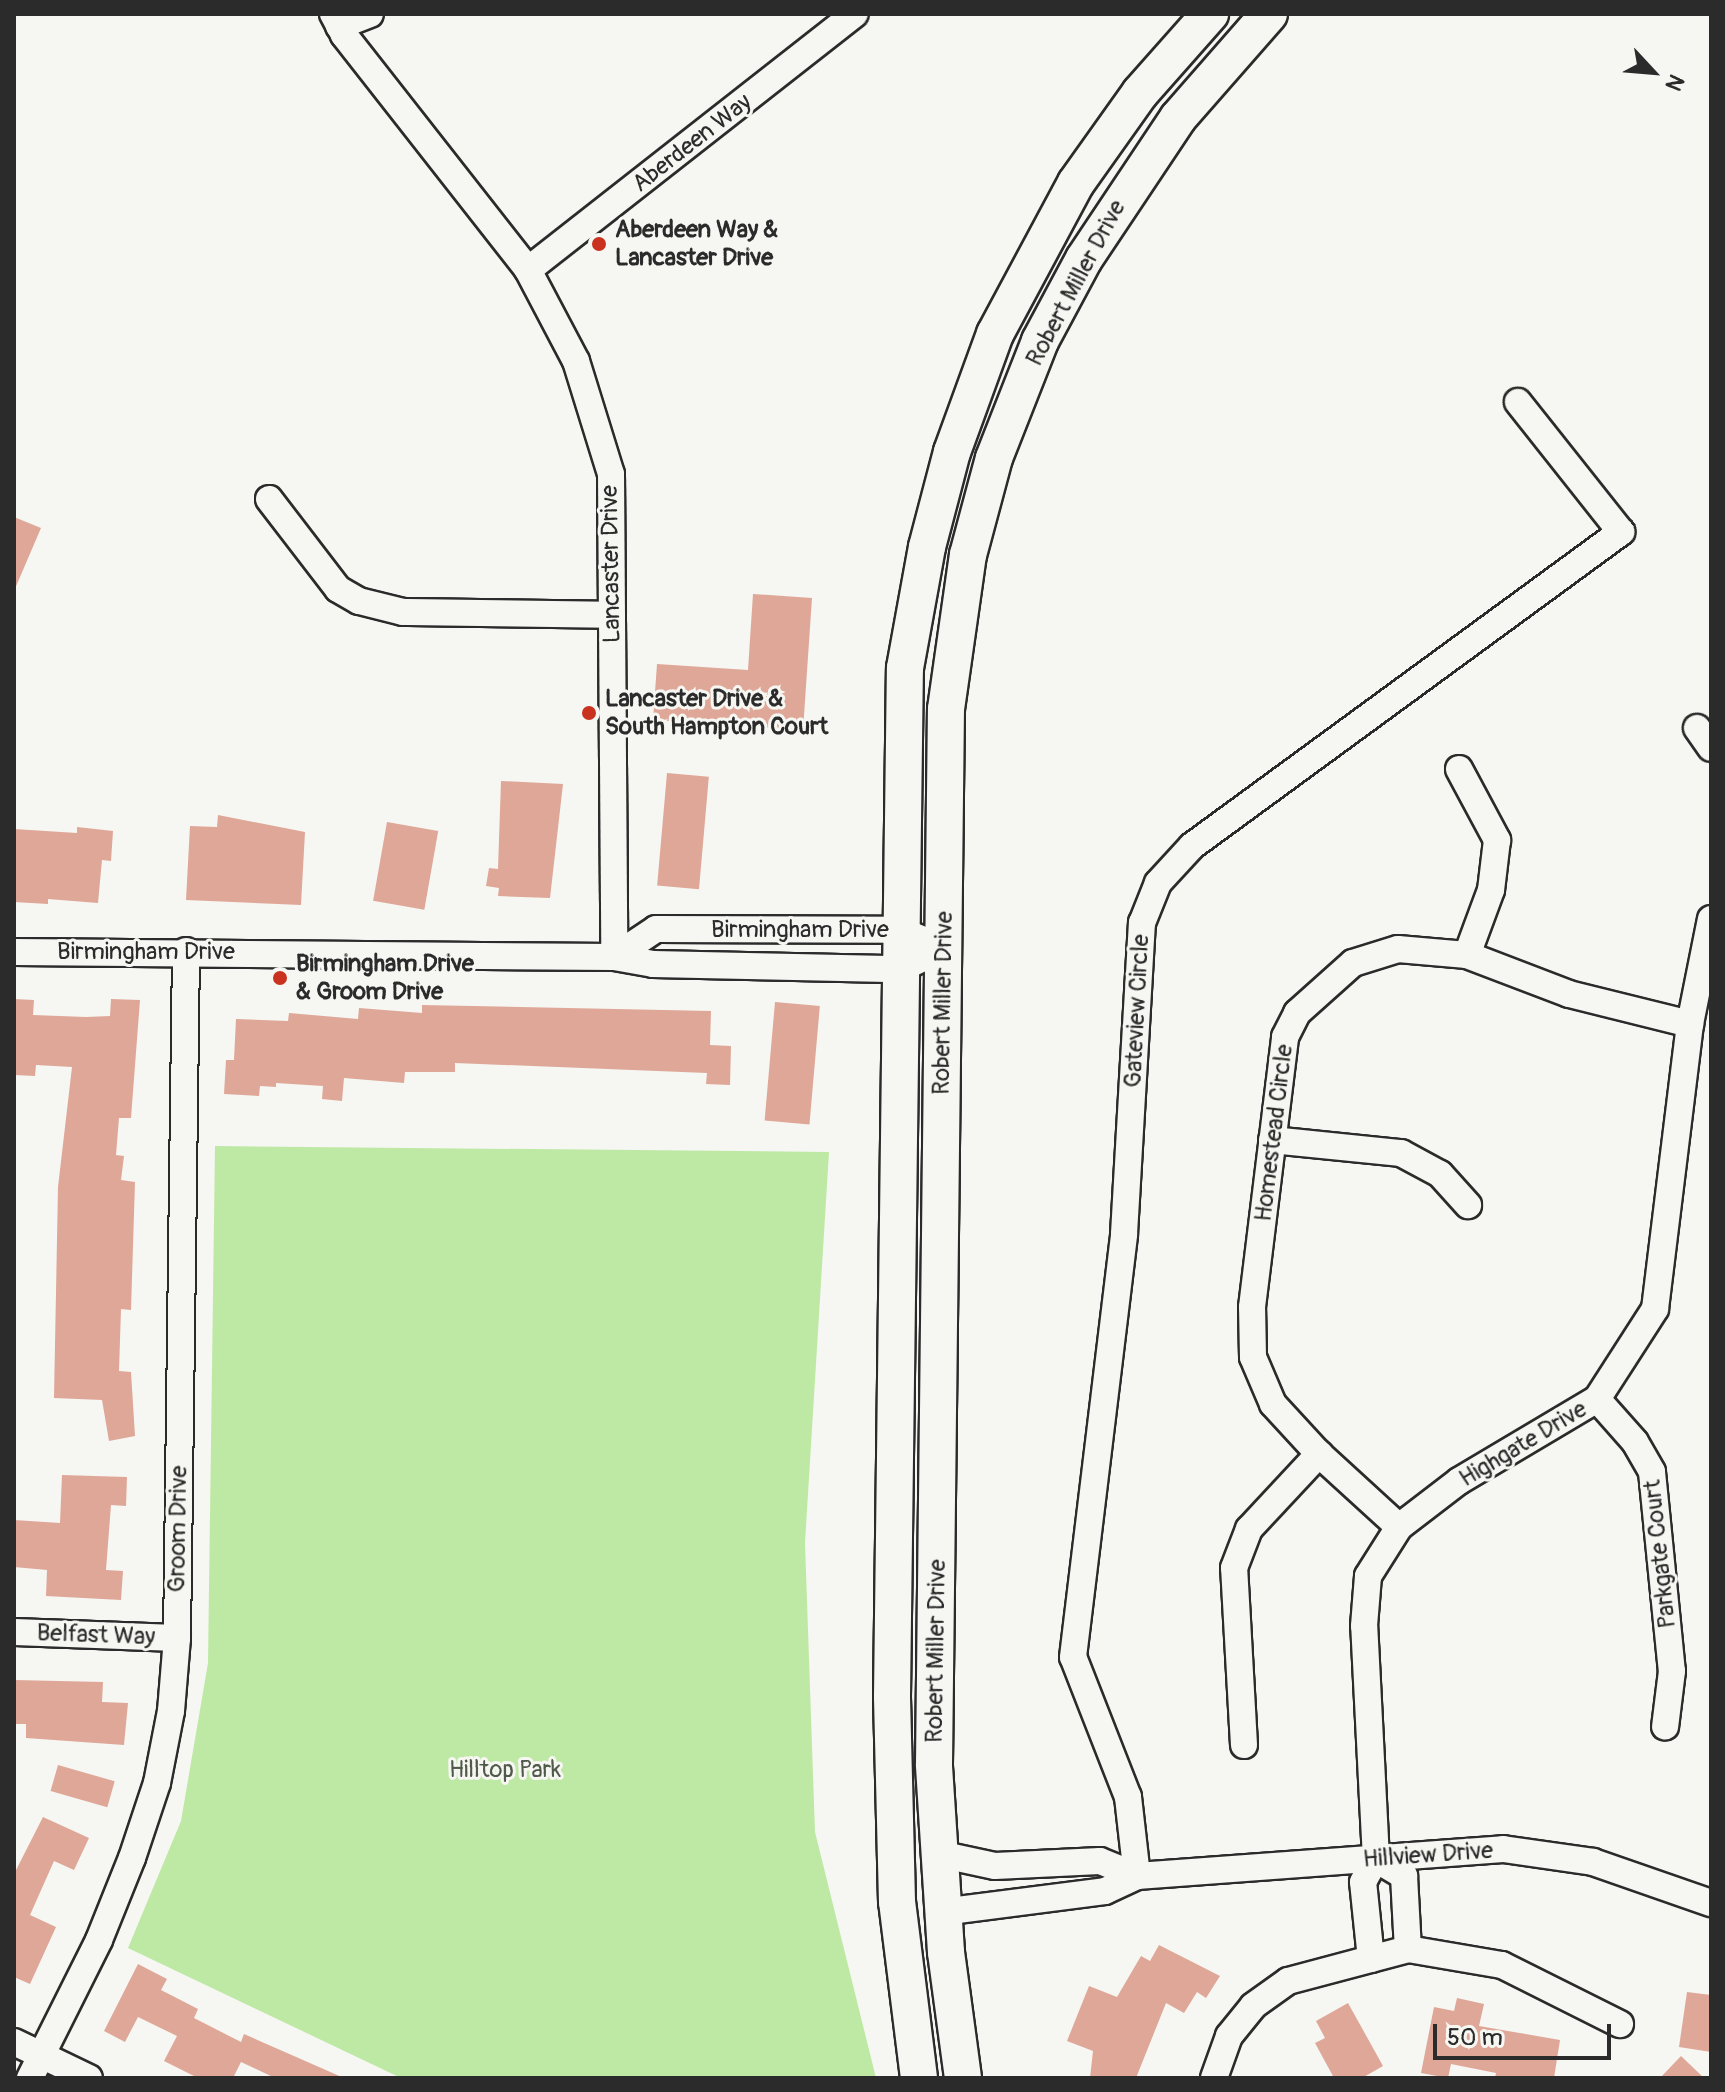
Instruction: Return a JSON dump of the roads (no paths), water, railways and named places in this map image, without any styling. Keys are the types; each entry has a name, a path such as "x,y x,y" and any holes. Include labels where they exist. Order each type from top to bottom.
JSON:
{"main road":[{"name":"Robert Miller Drive","path":"919,2078 897,1902 892,1696 899,930 905,668 927,547 972,392 1040,244 1076,183 1140,93 1210,14"},
{"name":"Robert Miller Drive","path":"963,2078 942,1912 934,1764 946,709 968,555 994,458 1040,341 1123,193 1178,118 1269,14"}],"street":[{"path":"336,20 370,14"},
{"name":"Aberdeen Way","path":"528,270 845,17"},
{"name":"Lancaster Drive","path":"336,20 528,270 576,361 611,474 614,957"},
{"name":"Gateview Circle","path":"1137,1876 1128,1797 1073,1657 1124,1234 1142,923 1158,883 1192,846 1621,532 1518,402"},
{"path":"269,499 338,589 359,601 403,612 612,615"},
{"path":"1459,769 1497,840 1491,890 1467,955"},
{"name":"Highgate Drive","path":"1376,1859 1364,1626 1368,1576 1399,1527 1459,1481 1597,1399 1655,1309 1690,1024 1711,919"},
{"name":"Birmingham Drive","path":"614,957 656,929 899,930 944,948"},
{"name":"Birmingham Drive","path":"14,952 186,951 614,957 653,964 900,969 944,948"},
{"name":"Homestead Circle","path":"1399,1527 1319,1454 1273,1404 1253,1357 1252,1307 1285,1037 1297,1013 1318,990 1353,963 1398,949 1467,955 1569,994 1690,1024"},
{"name":"Groom Drive","path":"36,2066 99,1940 157,1783 171,1711 177,1638 186,951"},
{"path":"1272,1140 1401,1153 1440,1174 1468,1205"},
{"name":"Parkgate Court","path":"1597,1399 1635,1442 1652,1472 1672,1671 1665,1727"},
{"path":"1244,1745 1234,1568 1249,1529 1319,1454"},
{"name":"Belfast Way","path":"14,1632 177,1638"},
{"name":"Hillview Drive","path":"1137,1876 1503,1849 1593,1862 1711,1903"},
{"path":"939,1854 995,1866 1100,1861 1137,1876"},
{"path":"1371,1959 1363,1882 1376,1859 1404,1876 1408,1949"},
{"path":"942,1912 1105,1891 1137,1876"},
{"path":"1214,2078 1229,2036 1253,2006 1288,1981 1408,1949 1502,1965 1620,2024"},
{"path":"14,2042 36,2066 89,2078"}],"place":[{"name":"Aberdeen Way & Lancaster Drive","path":"599,244"},
{"name":"Lancaster Drive & South Hampton Court","path":"589,713"},
{"name":"Birmingham Drive & Groom Drive","path":"280,978"}],"park label":[{"name":"Hilltop Park","path":"505,1770"}]}
